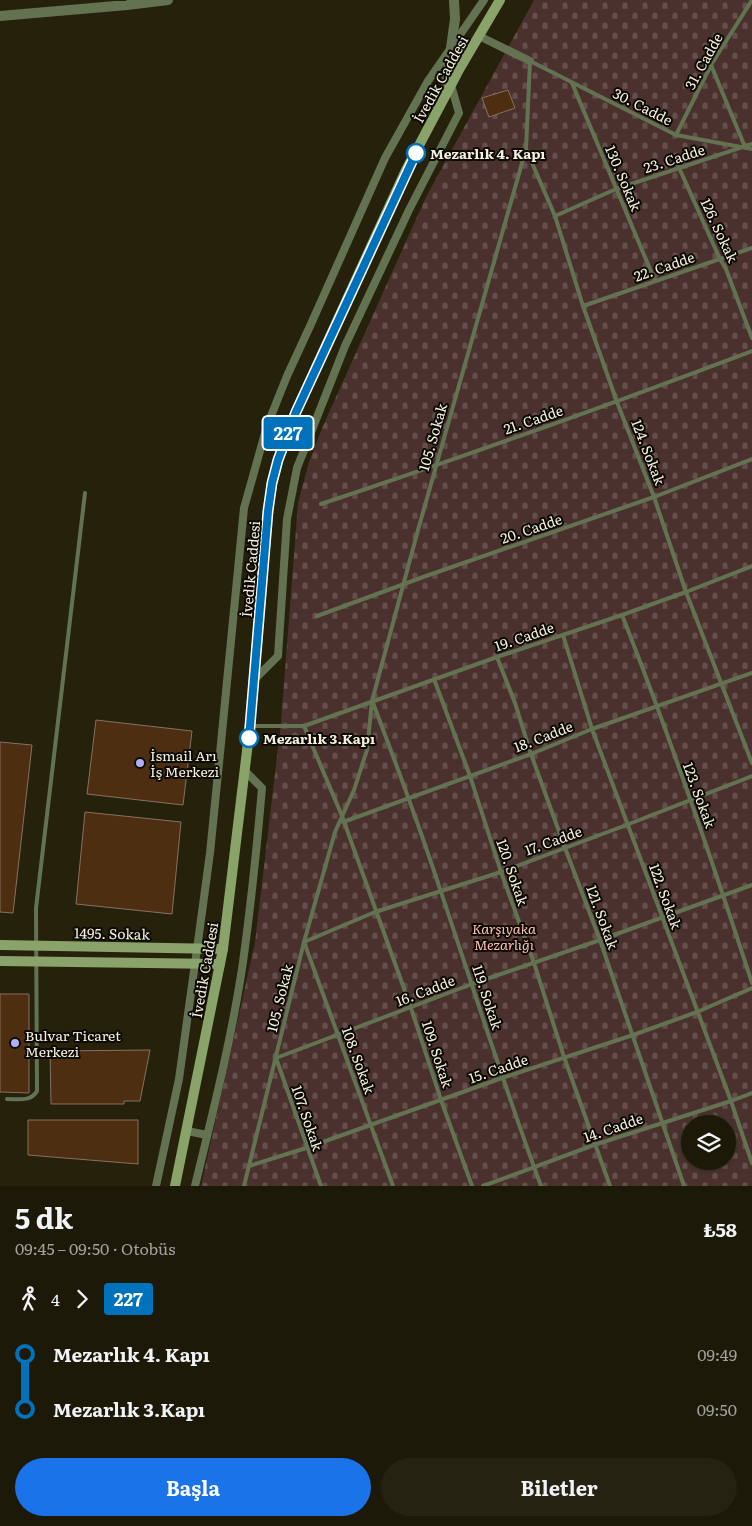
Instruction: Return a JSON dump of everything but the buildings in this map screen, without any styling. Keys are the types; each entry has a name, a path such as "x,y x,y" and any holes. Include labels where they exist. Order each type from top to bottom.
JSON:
{"main road":[{"name":"İvedik Caddesi","path":"175,1186 223,949 255,679 268,511 278,460 296,412 406,170 451,85 500,0"},
{"name":"1495. Sokak","path":"0,945 223,949"},
{"path":"0,961 220,964"}],"street":[{"path":"0,16 168,0"},
{"path":"443,101 455,19 454,0"},
{"path":"156,1186 179,1079 210,853 242,516 246,499 267,426 280,392 372,185 428,81 484,0"},
{"path":"479,36 530,62"},
{"path":"255,679 278,656 287,519 297,468 346,346 409,210 459,113 451,85"},
{"path":"195,1186 222,1070 242,964 254,874 262,788 245,771"},
{"path":"187,1131 207,1135"}],"lane":[{"name":"31. Cadde","path":"676,135 711,65 752,0"},
{"name":"30. Cadde","path":"530,62 676,135 752,149"},
{"name":"105. Sokak","path":"244,1186 304,942 335,832 354,790 367,750 372,701 436,466 526,149 530,62"},
{"path":"711,65 745,147"},
{"name":"130. Sokak","path":"572,83 655,281"},
{"name":"23. Cadde","path":"555,216 616,189 752,144"},
{"name":"124. Sokak","path":"526,149 555,216 583,306 617,402 654,497 686,592 752,764"},
{"name":"126. Sokak","path":"676,162 726,269 752,338"},
{"name":"22. Cadde","path":"583,306 752,248"},
{"name":"21. Cadde","path":"321,504 436,466 617,402 752,351"},
{"name":"20. Cadde","path":"316,616 654,497 752,459"},
{"path":"7,1099 29,1099 37,1091 36,908 85,493"},
{"name":"19. Cadde","path":"304,726 497,657 622,615 752,566"},
{"name":"123. Sokak","path":"622,615 724,896 752,983"},
{"name":"122. Sokak","path":"563,635 592,729 629,824 752,1163"},
{"name":"121. Sokak","path":"497,657 600,940 684,1186"},
{"name":"18. Cadde","path":"343,822 531,754 592,729 752,673"},
{"name":"120. Sokak","path":"434,679 470,776 564,1057 610,1186"},
{"name":"119. Sokak","path":"372,701 409,797 502,1078 541,1186"},
{"path":"250,726 304,726 342,816"},
{"name":"17. Cadde","path":"304,942 375,912 501,872 752,776"},
{"name":"109. Sokak","path":"342,816 472,1186"},
{"name":"16. Cadde","path":"276,1058 472,984 752,885"},
{"name":"108. Sokak","path":"304,942 393,1186"},
{"name":"15. Cadde","path":"250,1166 502,1078 633,1035 697,1012 752,988"},
{"name":"107. Sokak","path":"276,1058 320,1186"},
{"name":"14. Cadde","path":"483,1186 594,1144 752,1093"}],"green space":[{"name":"Karşıyaka Mezarlığı","path":"534,0 752,0 752,1186 201,1186 255,942 281,723 298,503 309,462 323,426 426,197"}],"bus line":[{"name":"227","path":"249,738 268,511 278,460 296,412 406,170 416,153"}],"place":[{"name":"Mezarlık 4. Kapı","path":"416,153"},
{"name":"Mezarlık 3.Kapı","path":"249,738"},
{"name":"İsmail Arı İş Merkezi","path":"140,763"},
{"name":"Bulvar Ticaret Merkezi","path":"15,1043"}]}
